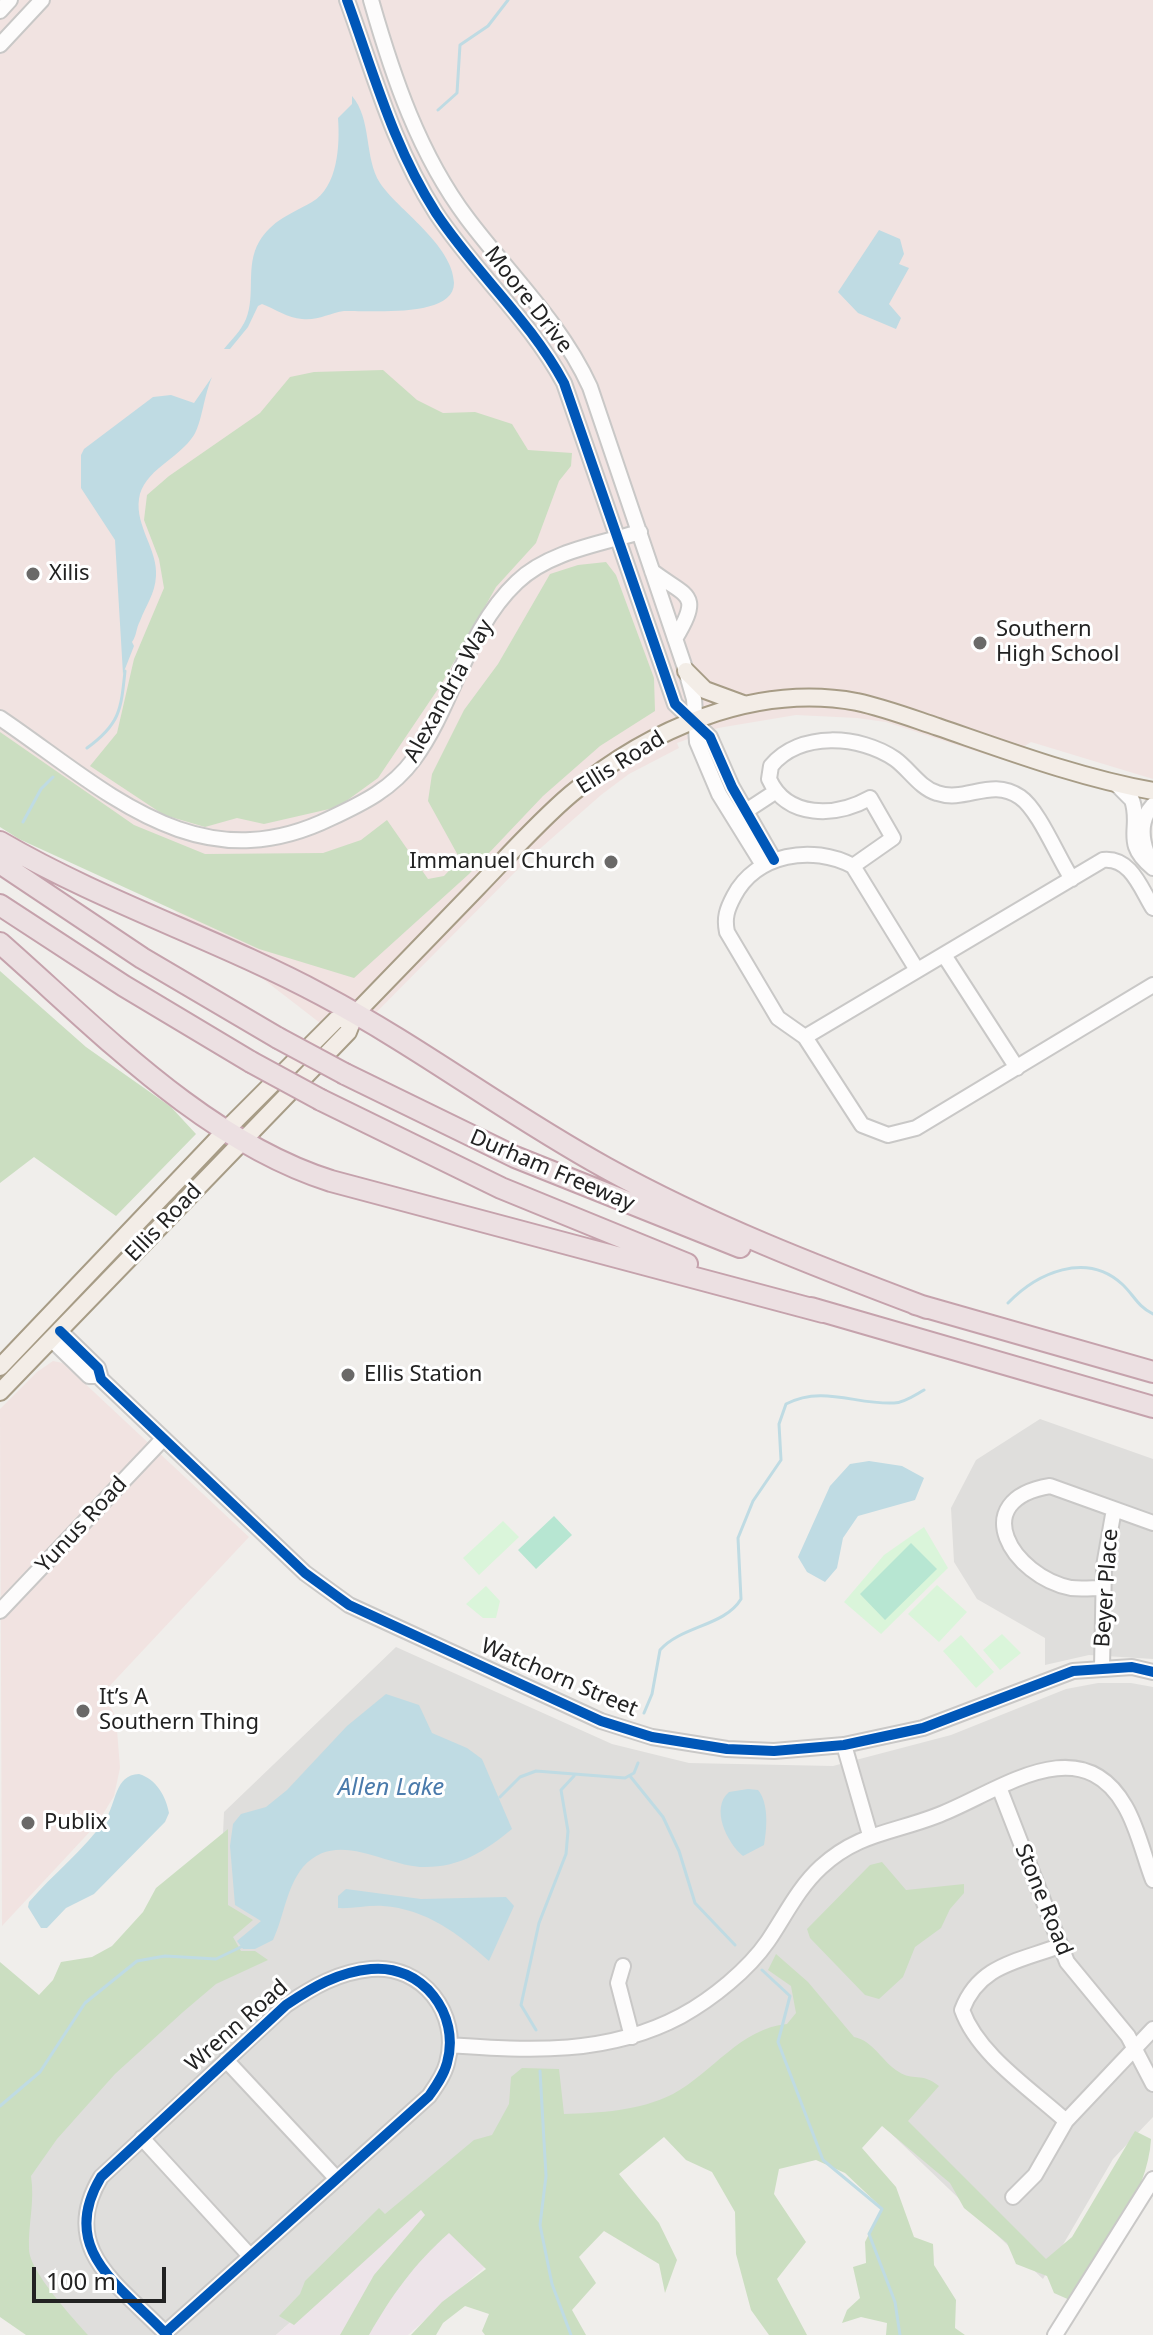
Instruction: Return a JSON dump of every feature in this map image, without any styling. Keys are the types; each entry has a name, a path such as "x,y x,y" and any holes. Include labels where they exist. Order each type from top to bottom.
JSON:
{"highway":[{"path":"0,842 95,892 311,989 645,1189 781,1252 927,1308"},
{"name":"Durham Freeway","path":"0,863 142,958 278,1038 515,1157 650,1214 788,1264 927,1308 1153,1372"},
{"name":"Durham Freeway","path":"0,905 136,994 251,1062 456,1167 590,1226 823,1312 1153,1407"},
{"path":"0,943 119,1048 225,1131 274,1161 331,1181 823,1312"}],"main road":[{"path":"686,671 705,690 745,705"},
{"name":"Ellis Road","path":"0,1392 348,1032 355,1014 568,797 624,757 693,721 745,705 794,698 854,702 1115,783 1153,791"},
{"name":"Ellis Road","path":"0,1367 93,1273 225,1131 336,1020 355,1014"},
{"path":"56,1335 55,1324 89,1284 93,1273"},
{"path":"0,1380 36,1337 42,1323"}],"street":[{"path":"0,11 10,0"},
{"path":"0,45 42,0"},
{"name":"Moore Drive","path":"347,0 381,106 420,187 456,241 546,351 564,383 675,704 693,721"},
{"name":"Moore Drive","path":"371,0 405,105 442,180 466,217 577,359 640,532 686,671 694,699 693,721"},
{"name":"Alexandria Way","path":"0,718 107,794 168,828 200,837 269,840 316,826 390,787 414,759 480,630 518,580 570,552 640,532"},
{"path":"652,571 681,588 690,598 690,611 675,639"},
{"path":"693,721 710,737 768,862"},
{"path":"693,721 697,742 719,794 768,862"},
{"path":"853,866 893,838 870,798 844,811 806,810 786,802 775,792 769,779 771,766 795,748 821,741 865,744 892,757 934,792 954,796 992,787 1008,790 1022,798 1072,879"},
{"path":"1115,783 1132,800 1133,841 1140,855 1153,866"},
{"path":"746,811 775,792"},
{"path":"1153,805 1145,817 1142,834 1153,866"},
{"path":"917,970 853,866 841,860 795,855 768,862 737,891 725,915 727,932 778,1018 805,1037 862,1125 888,1135 916,1128 1153,985"},
{"path":"805,1037 1103,860 1117,861 1132,873 1153,908"},
{"path":"944,955 1017,1068"},
{"name":"Watchorn Street","path":"56,1335 89,1376 98,1376 305,1573 349,1605 601,1721 652,1737 727,1749 774,1751 844,1745 923,1728 1042,1680 1102,1667 1132,1667 1153,1672"},
{"name":"Yunus Road","path":"0,1611 163,1439"},
{"path":"1103,1588 1072,1588 1053,1581 1018,1559 1007,1546 1006,1515 1015,1499 1032,1489 1050,1486 1153,1523"},
{"name":"Beyer Place","path":"1102,1667 1103,1588 1107,1538 1114,1509"},
{"path":"844,1745 870,1835"},
{"path":"450,2045 555,2049 590,2047 632,2037 685,2014 719,1989 766,1945 797,1895 819,1869 870,1835 937,1816 999,1787 1052,1768 1070,1768 1095,1777 1110,1787 1125,1807 1153,1880"},
{"name":"Stone Road","path":"999,1787 1059,1946 1078,1978 1136,2048 1153,2084"},
{"path":"1059,1946 989,1972 971,1988 962,2010 969,2028 985,2046 1066,2121"},
{"path":"623,1966 618,1983 632,2037"},
{"name":"Wrenn Road","path":"374,1968 402,1972 423,1984 439,2001 448,2021 448,2062 429,2096 166,2334 96,2262 85,2231 87,2204 101,2177 226,2060 286,2005 310,1989 338,1976 374,1968"},
{"path":"1013,2197 1035,2175 1066,2121 1153,2029"},
{"path":"226,2060 337,2179"},
{"path":"142,2138 250,2256"},
{"path":"1055,2335 1153,2179"}],"shaded area":[{"path":"0,0 1153,0 1153,779 1031,742 1003,760 886,722 857,718 796,715 718,728 677,743 679,748 629,774 601,795 526,861 346,1043 0,776"},
{"path":"53,1361 63,1363 249,1537 103,1693 116,1717 120,1768 114,1796 97,1824 2,1926 0,1409 37,1372"},
{"path":"1040,1419 1153,1459 1153,1659 1089,1655 1045,1665 1045,1638 977,1599 954,1562 951,1508 976,1460"},
{"path":"396,1647 612,1744 689,1763 833,1766 951,1735 1066,1689 1098,1683 1153,1687 1153,2117 1113,2159 1043,2279 784,2031 487,2265 423,2204 276,2335 55,2335 0,2279 0,2092 221,1879 224,1812"},
{"path":"423,2204 487,2265 408,2335 276,2335"}],"green space":[{"path":"383,370 417,400 443,413 475,412 512,424 528,450 572,453 571,466 559,481 536,543 496,587 442,683 378,778 338,807 264,824 237,818 205,827 164,815 90,766 117,733 134,659 164,588 159,559 144,520 147,495 169,476 260,413 290,377 314,372"},
{"path":"606,562 616,575 654,678 655,711 600,746 543,796 469,874 354,978 259,949 19,839 0,827 0,732 134,825 205,854 323,853 361,840 387,820 428,879 444,876 460,859 428,801 432,774 464,710 498,664 550,574 578,565"},
{"path":"0,971 86,1047 171,1107 196,1134 116,1216 34,1157 0,1183"},
{"path":"554,1516 572,1535 536,1569 518,1550"},
{"path":"503,1521 519,1537 479,1575 463,1558"},
{"path":"924,1527 948,1568 881,1634 844,1602 884,1555"},
{"path":"911,1543 937,1569 885,1620 860,1594"},
{"path":"937,1585 967,1612 939,1642 908,1614"},
{"path":"486,1586 500,1601 496,1618 483,1618 466,1604"},
{"path":"1002,1634 1021,1653 1000,1670 983,1650"},
{"path":"961,1635 994,1672 976,1688 943,1651"},
{"path":"228,1829 228,1905 253,1920 233,1937 241,1951 255,1951 268,1960 216,1984 183,2012 115,2074 57,2139 31,2176 31,2258 53,2294 88,2335 26,2335 0,2317 0,1962 39,1995 53,1980 61,1962 92,1957 112,1946 143,1912 156,1888"},
{"path":"882,1862 906,1890 964,1884 964,1893 950,1909 941,1928 915,1947 903,1977 879,1999 865,1995 810,1938 807,1929 870,1865"},
{"path":"776,1954 808,1982 854,2037 873,2047 899,2072 927,2079 939,2086 908,2121 1046,2259 1072,2237 1135,2131 1151,2139 1148,2160 1132,2203 1072,2301 1054,2293 1047,2276 1016,2264 1007,2243 964,2208 950,2183 882,2126 862,2148 896,2187 914,2237 933,2244 934,2265 956,2300 955,2328 965,2335 886,2335 887,2323 861,2317 842,2323 847,2310 860,2298 853,2267 866,2263 865,2242 882,2208 845,2173 816,2160 779,2169 774,2194 806,2242 777,2279 807,2335 769,2335 751,2310 736,2254 735,2212 712,2172 686,2160 664,2137 619,2174 659,2223 677,2260 665,2293 659,2264 604,2231 579,2257 596,2283 572,2310 586,2335 485,2335 482,2331 489,2314 465,2306 443,2323 436,2335 411,2335 442,2302 486,2269 449,2233 404,2281 369,2335 340,2335 374,2275 425,2215 421,2210 294,2325 279,2316 300,2294 305,2281 379,2208 385,2214 474,2140 492,2135 509,2104 511,2077 522,2068 559,2069 564,2114 619,2110 673,2094 741,2042 770,2027 787,2024 796,2013 791,1986 768,1970"}],"water":[{"path":"352,96 363,116 375,173 388,193 423,228 444,255 454,283 450,294 440,302 408,310 344,311 308,319 292,317 262,304 230,349 224,349 246,319 252,261 264,234 289,214 312,202 327,186 338,152 338,118 352,104"},
{"path":"879,230 900,239 904,254 899,264 909,268 889,304 901,318 896,329 858,313 838,292"},
{"path":"212,377 194,435 147,480 139,499 140,519 154,557 156,576 123,674 115,540 81,488 81,455 84,449 153,397 171,395 194,403"},
{"path":"869,1461 902,1466 924,1478 915,1500 858,1516 843,1538 837,1568 825,1582 807,1572 798,1557 830,1486 850,1464"},
{"name":"Allen Lake","path":"386,1694 419,1705 432,1733 467,1748 482,1759 512,1829 472,1856 438,1866 410,1865 346,1850 316,1856 297,1875 273,1940 255,1949 243,1949 237,1941 261,1921 235,1905 230,1846 233,1824 241,1814 266,1807 287,1790 347,1726"},
{"path":"139,1774 155,1784 163,1795 169,1813 165,1822 94,1894 66,1908 47,1928 41,1928 28,1907 29,1902 97,1831 125,1779"},
{"path":"758,1790 762,1795 766,1809 766,1831 764,1845 743,1856 731,1843 723,1825 721,1807 729,1792"},
{"path":"346,1889 421,1899 506,1897 514,1906 489,1961 441,1924 413,1912 383,1906 338,1908 338,1896"}],"waterway":[{"path":"438,110 457,93 460,45 488,26 508,0"},
{"path":"87,748 106,731 117,715 125,671"},
{"path":"23,822 41,789 53,777"},
{"path":"1008,1303 1047,1275 1062,1270 1093,1269 1108,1274 1122,1284 1139,1304 1153,1314"},
{"path":"644,1713 652,1694 660,1650 679,1636 725,1615 741,1599 738,1538 753,1501 781,1460 779,1424 786,1404 813,1396 898,1403 924,1390"},
{"path":"500,1797 520,1777 536,1771 625,1778 634,1773 638,1763"},
{"path":"536,2030 521,2005 539,1923 566,1854 568,1831 561,1790 574,1776"},
{"path":"630,1776 663,1817 679,1851 695,1903 735,1945"},
{"path":"0,2106 40,2072 85,2003 137,1961 165,1956 216,1959 243,1946"},
{"path":"762,1970 790,1996 778,2042 823,2160 882,2209 869,2234 895,2302 900,2335"},
{"path":"540,2071 546,2176 540,2225 552,2284 571,2335"}],"cycle path":[{"path":"347,0 386,109 421,188 451,235 519,317 564,383 675,704 710,737 732,787 774,860"},
{"path":"60,1331 98,1368 101,1379 305,1573 349,1605 601,1721 652,1737 727,1749 774,1751 844,1745 923,1728 1073,1671 1132,1667 1153,1672"},
{"path":"165,2333 429,2096 444,2072 450,2045 443,2010 421,1984 406,1975 371,1969 337,1977 306,1992 286,2005 101,2177 89,2203 86,2226 90,2246 114,2283 167,2335"}],"place":[{"name":"Xilis","path":"33,574"},
{"name":"Southern High School","path":"980,643"},
{"name":"Immanuel Church","path":"611,862"},
{"name":"Ellis Station","path":"348,1375"},
{"name":"It’s A Southern Thing","path":"83,1711"},
{"name":"Publix","path":"28,1823"}]}
